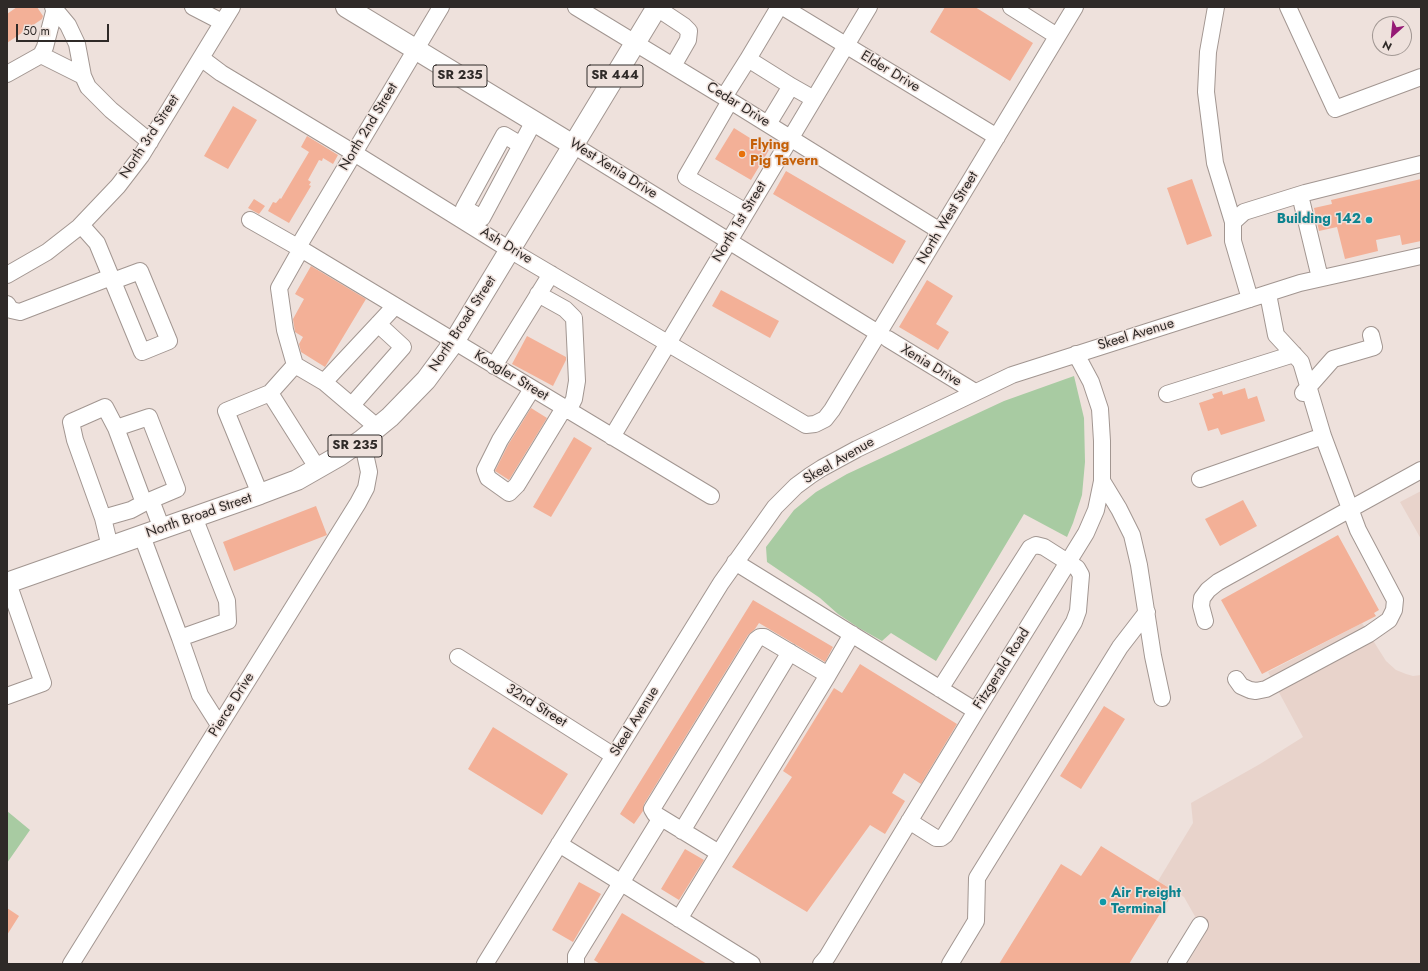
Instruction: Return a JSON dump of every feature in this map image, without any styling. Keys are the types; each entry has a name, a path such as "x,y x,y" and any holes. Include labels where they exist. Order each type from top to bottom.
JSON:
{"main road":[{"name":"West Xenia Drive","path":"346,7 573,145"},
{"name":"North Broad Street","path":"8,583 297,480 318,469 362,440 408,400 454,342 657,8"}],"street":[{"path":"193,7 222,22"},
{"name":"North 3rd Street","path":"7,275 47,252 81,225 118,186 150,142 232,7"},
{"name":"North 2nd Street","path":"295,365 285,330 279,288 299,248 441,7"},
{"name":"Cedar Drive","path":"576,7 940,231"},
{"path":"746,212 686,177 748,59 779,7"},
{"name":"Elder Drive","path":"783,7 997,136"},
{"name":"North 1st Street","path":"612,437 868,7"},
{"path":"1011,7 1057,36"},
{"name":"North West Street","path":"815,424 825,419 832,410 883,336 940,231 1075,7"},
{"path":"1216,7 1208,52 1206,92 1215,163 1233,222 1233,241 1250,299"},
{"path":"1288,7 1335,109 1421,77"},
{"path":"7,74 41,55 45,47 54,8"},
{"path":"54,8 68,25 77,44 88,87 106,106 150,142"},
{"path":"657,8 689,31 688,40 674,66"},
{"path":"41,55 84,76"},
{"name":"Ash Drive","path":"201,58 221,73 354,153 480,224 510,250 550,274 797,421 806,425 815,424"},
{"path":"748,59 814,99"},
{"path":"768,124 791,86"},
{"path":"480,224 534,121"},
{"name":"West Xenia Drive","path":"573,145 883,336"},
{"path":"1233,222 1244,212 1300,195 1421,164"},
{"path":"1300,195 1320,278"},
{"name":"Koogler Street","path":"250,220 711,496"},
{"path":"7,304 11,310 20,312 112,279 140,271 169,340 142,352 112,279 97,243 81,225"},
{"name":"Skeel Avenue","path":"485,964 735,562 775,507 796,486 810,475 857,449 1012,375 1268,294 1300,282 1421,256"},
{"path":"494,366 550,274"},
{"path":"532,388 500,440 485,470 488,478 509,493 517,485 574,399 577,381 574,318 565,309 538,294"},
{"path":"1236,679 1241,686 1250,690 1256,691 1266,689 1369,634 1389,620 1394,610 1395,600 1358,530 1305,392 1301,362 1276,335 1268,294"},
{"path":"324,382 395,306"},
{"path":"352,405 404,347 378,324"},
{"path":"1305,392 1333,359 1374,347 1371,335"},
{"name":"Xenia Drive","path":"883,336 975,392"},
{"name":"Fitzgerald Road","path":"820,964 827,957 1086,533 1096,510 1102,481 1100,409 1091,382 1076,354"},
{"path":"1168,394 1294,354"},
{"path":"260,494 226,411 270,393 295,365 324,382 377,427"},
{"path":"270,393 318,469"},
{"path":"110,547 103,518 75,440 71,422 105,407 116,428 147,501 162,529"},
{"path":"103,518 131,510 147,501 177,489 149,417 116,428"},
{"path":"1200,479 1323,436"},
{"name":"Pierce Drive","path":"71,964 358,503 366,488 369,472 362,440"},
{"path":"1205,621 1201,606 1202,598 1213,586 1421,470"},
{"path":"1102,481 1119,509 1132,535 1139,565 1152,656 1162,698"},
{"path":"180,638 228,622 228,601 194,517"},
{"path":"142,536 200,694 219,725"},
{"path":"909,821 936,838 941,838 945,835 1077,617 1081,575 1077,568 1044,547 1036,546 1030,548 940,689"},
{"path":"735,562 976,711"},
{"path":"7,696 43,683 8,583"},
{"path":"950,964 976,921 976,878 1120,647 1146,612"},
{"path":"7,687 31,679 13,630 19,617"},
{"path":"679,918 852,634"},
{"path":"719,853 661,818 652,810 756,640 760,637 764,637 828,675"},
{"path":"682,831 790,652"},
{"name":"32nd Street","path":"458,657 614,756"},
{"path":"576,964 576,956 661,818"},
{"path":"559,844 752,964"},
{"path":"1176,964 1200,925"}],"shaded area":[{"path":"1421,491 1421,539 1400,502"},
{"path":"1362,623 1386,661 1396,670 1413,676 1421,675 1421,964 1187,964 1205,934 1184,897 1158,881 1193,823 1191,803 1260,764 1303,737 1268,672"}],"green space":[{"path":"1074,376 1084,418 1085,462 1082,495 1067,537 1024,514 936,661 891,633 882,641 859,628 838,614 820,598 767,562 766,547 794,510 816,492 847,474 1004,401"},
{"path":"7,811 30,830 7,863"}],"building":[{"path":"17,7 37,7 43,16 42,19 7,43 7,14"},
{"path":"945,7 975,7 1033,43 1010,81 930,32"},
{"path":"233,106 257,120 228,169 204,156"},
{"name":"Flying Pig Tavern","path":"734,128 769,150 751,180 715,159"},
{"path":"307,136 338,155 333,164 323,158 322,161 319,160 308,180 311,182 309,185 311,186 289,223 268,211 273,202 276,203 280,198 281,199 309,152 301,147"},
{"path":"786,171 906,241 893,264 773,194"},
{"path":"1192,179 1212,236 1187,245 1167,188"},
{"name":"Building 142","path":"1421,179 1421,241 1402,245 1400,235 1376,240 1378,251 1345,259 1337,227 1319,231 1314,208 1332,204 1331,200"},
{"path":"254,199 265,206 259,214 248,208"},
{"path":"311,266 366,299 325,367 301,352 299,344 303,337 295,332 293,319 304,299 295,294"},
{"path":"927,280 953,296 936,324 949,332 938,350 899,327"},
{"path":"721,290 779,321 770,338 712,306"},
{"path":"527,336 566,357 566,360 553,386 512,364"},
{"path":"1245,388 1248,399 1257,396 1265,421 1221,435 1218,428 1208,431 1199,403 1214,398 1212,394 1222,391 1223,395"},
{"path":"531,408 547,418 509,480 495,471 508,445"},
{"path":"574,437 592,448 551,517 533,507"},
{"path":"1243,500 1257,526 1220,546 1205,519"},
{"path":"316,506 327,535 234,571 223,542"},
{"path":"1338,535 1379,610 1374,613 1376,616 1262,674 1221,600"},
{"path":"753,600 833,647 825,662 759,623 748,635 644,804 643,811 634,824 620,814"},
{"path":"860,664 957,724 921,784 904,773 892,793 905,801 885,834 870,825 807,912 732,867 792,777 783,771 834,688 842,693"},
{"path":"1104,706 1125,719 1081,789 1060,776"},
{"path":"493,727 568,774 542,815 468,769"},
{"name":"Air Freight Terminal","path":"1101,846 1174,891 1129,964 999,964 1061,864 1081,876"},
{"path":"685,849 704,860 679,900 661,889"},
{"path":"579,882 601,894 573,942 552,930"},
{"path":"7,908 19,916 7,935"},
{"path":"622,913 707,964 600,964 594,960"}],"place":[{"name":"Flying Pig Tavern","path":"742,154"},
{"name":"Building 142","path":"1369,220"},
{"name":"Air Freight Terminal","path":"1103,902"}]}
